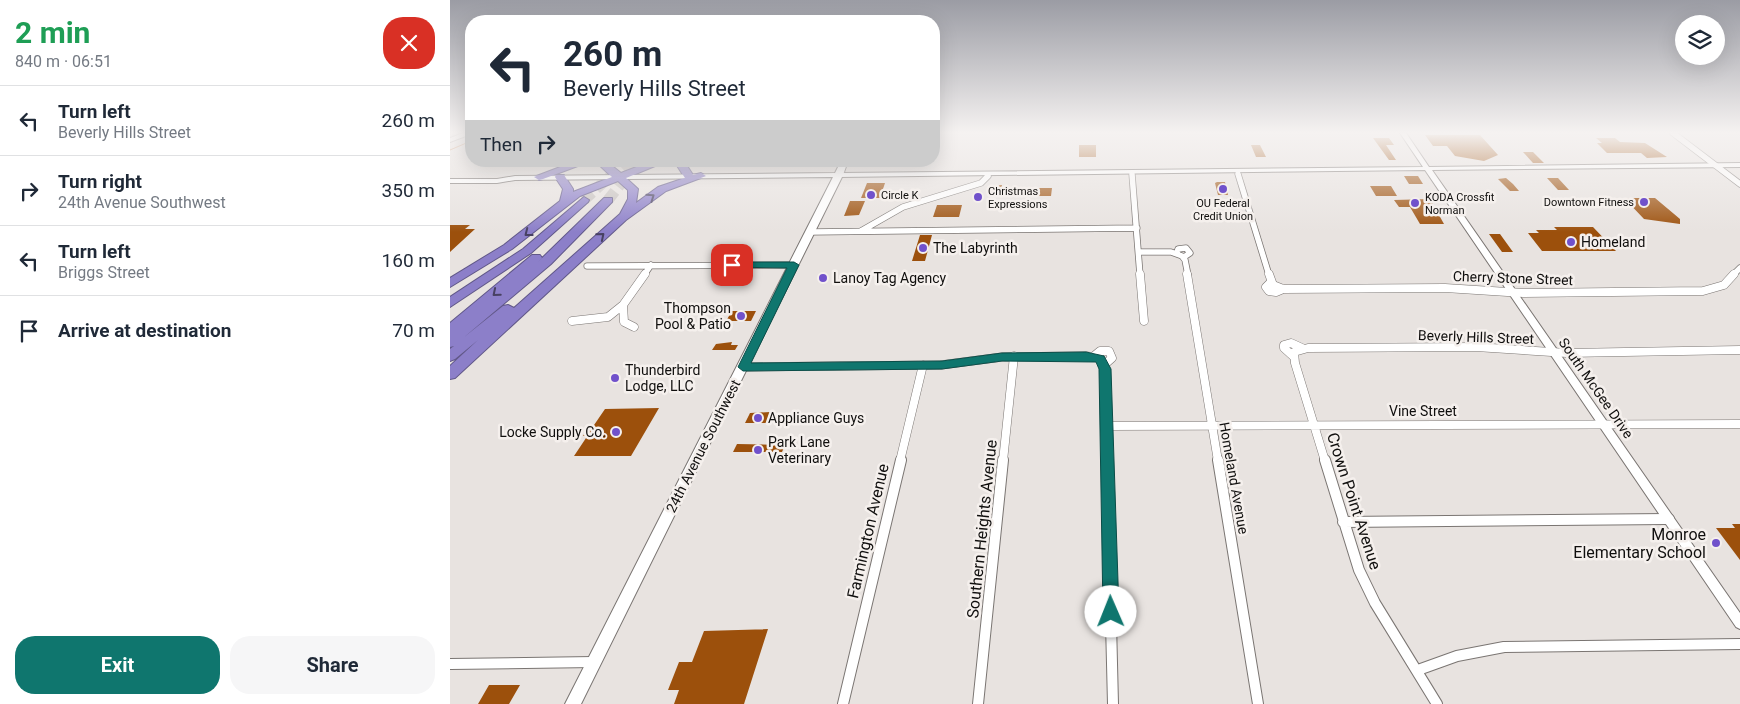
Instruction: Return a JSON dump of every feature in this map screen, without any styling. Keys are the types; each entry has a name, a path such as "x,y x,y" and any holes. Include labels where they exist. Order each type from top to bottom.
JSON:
{"highway":[{"path":"539,177 568,167"},
{"path":"604,167 621,177 630,186 633,194 631,204 622,218"},
{"path":"450,284 515,243 565,202 588,188 647,167"},
{"path":"683,167 689,176"},
{"path":"450,374 580,254 622,218 662,189 702,176"},
{"path":"560,177 568,189 565,202"},
{"path":"450,356 536,284 572,248 594,215 596,200"},
{"path":"450,303 527,251 596,200"},
{"path":"450,330 549,246 596,200"},
{"path":"450,342 524,281 594,215"}],"main road":[{"name":"24th Avenue Southwest","path":"573,704 842,167"},
{"path":"450,176 504,175 515,178"},
{"path":"450,181 497,181 539,177 839,175"}],"street":[{"name":"South McGee Drive","path":"1425,166 1740,623"},
{"path":"1718,167 1740,184"},
{"path":"1135,173 1491,169 1498,171 1740,167"},
{"path":"839,175 1238,174 1281,171"},
{"path":"1135,173 1144,322"},
{"path":"861,231 877,220 912,204 981,183 989,174"},
{"name":"Cherry Stone Street","path":"1238,174 1277,286 1450,288 1512,292 1703,290 1724,285 1740,268"},
{"path":"810,232 1137,228"},
{"name":"Homeland Avenue","path":"1139,252 1177,253 1184,257 1258,704"},
{"path":"572,321 608,317 623,305 651,265"},
{"path":"588,266 794,265"},
{"path":"623,305 624,322 634,327"},
{"name":"Beverly Hills Street","path":"1297,352 1476,347 1554,352 1740,350"},
{"name":"Crown Point Avenue","path":"1297,352 1314,425 1343,522 1366,586 1437,704"},
{"path":"743,367 949,365 993,357 1014,356 1099,360 1106,426 1113,704"},
{"name":"Southern Heights Avenue","path":"978,704 1014,356"},
{"name":"Farmington Avenue","path":"843,704 923,366"},
{"name":"Vine Street","path":"1106,426 1527,424 1604,426 1740,424"},
{"path":"1343,522 1669,519"},
{"path":"1418,670 1457,656 1504,647 1740,644"},
{"path":"450,664 594,662"}],"building":[{"path":"1404,176 1418,176 1423,184 1409,184"},
{"path":"1506,178 1519,191 1510,191 1498,179"},
{"path":"1547,178 1558,178 1569,190 1558,190"},
{"name":"OU Federal Credit Union","path":"1225,182 1228,195 1218,195 1215,183"},
{"path":"867,183 885,183 880,198 861,198"},
{"path":"1002,185 1000,197 990,197 992,186"},
{"path":"1370,186 1391,186 1397,196 1376,196"},
{"path":"1038,188 1052,188 1051,196 1037,196"},
{"path":"1624,198 1655,198 1680,219 1680,224 1644,219"},
{"path":"1430,199 1444,224 1420,224 1410,207 1399,207 1394,200"},
{"path":"850,201 865,201 859,215 844,216"},
{"path":"937,205 962,205 959,217 933,217"},
{"path":"450,225 470,225 465,229 475,229 450,252"},
{"name":"Homeland","path":"1554,227 1593,227 1616,251 1542,251 1528,233 1539,233 1536,230 1557,230"},
{"path":"1489,234 1500,234 1513,252 1502,252"},
{"name":"The Labyrinth","path":"920,235 932,235 925,261 912,261"},
{"name":"Thompson Pool & Patio","path":"732,311 756,311 751,321 726,321"},
{"path":"732,342 731,345 738,345 735,350 712,350 716,344"},
{"name":"Locke Supply Co.","path":"659,408 631,456 574,456 588,435 583,436 588,428 592,428 605,409"},
{"name":"Appliance Guys","path":"770,412 766,423 745,423 750,413"},
{"name":"Park Lane Veterinary","path":"737,444 785,445 782,452 733,452"},
{"name":"Monroe Elementary School","path":"1732,524 1740,524 1740,560 1716,528 1735,528"},
{"path":"768,629 744,704 674,704 679,690 668,690 679,662 692,662 704,631"},
{"path":"489,685 520,685 509,704 478,704"}],"tunnel":[{"path":"584,200 620,167"},
{"path":"608,200 634,167"}],"place":[{"name":"OU Federal Credit Union","path":"1223,189"},
{"name":"Circle K","path":"871,195"},
{"name":"Christmas Expressions","path":"978,197"},
{"name":"Downtown Fitness","path":"1644,202"},
{"name":"KODA Crossfit Norman","path":"1415,203"},
{"name":"Homeland","path":"1571,242"},
{"name":"The Labyrinth","path":"923,248"},
{"name":"Lanoy Tag Agency","path":"823,278"},
{"name":"Thompson Pool & Patio","path":"741,316"},
{"name":"Thunderbird Lodge, LLC","path":"615,378"},
{"name":"Appliance Guys","path":"758,418"},
{"name":"Locke Supply Co.","path":"616,432"},
{"name":"Park Lane Veterinary","path":"758,450"},
{"name":"Monroe Elementary School","path":"1716,543"}],"route":[{"path":"732,265 794,265 743,367 942,365 1002,357 1095,356 1100,358 1105,369 1111,612"}]}
